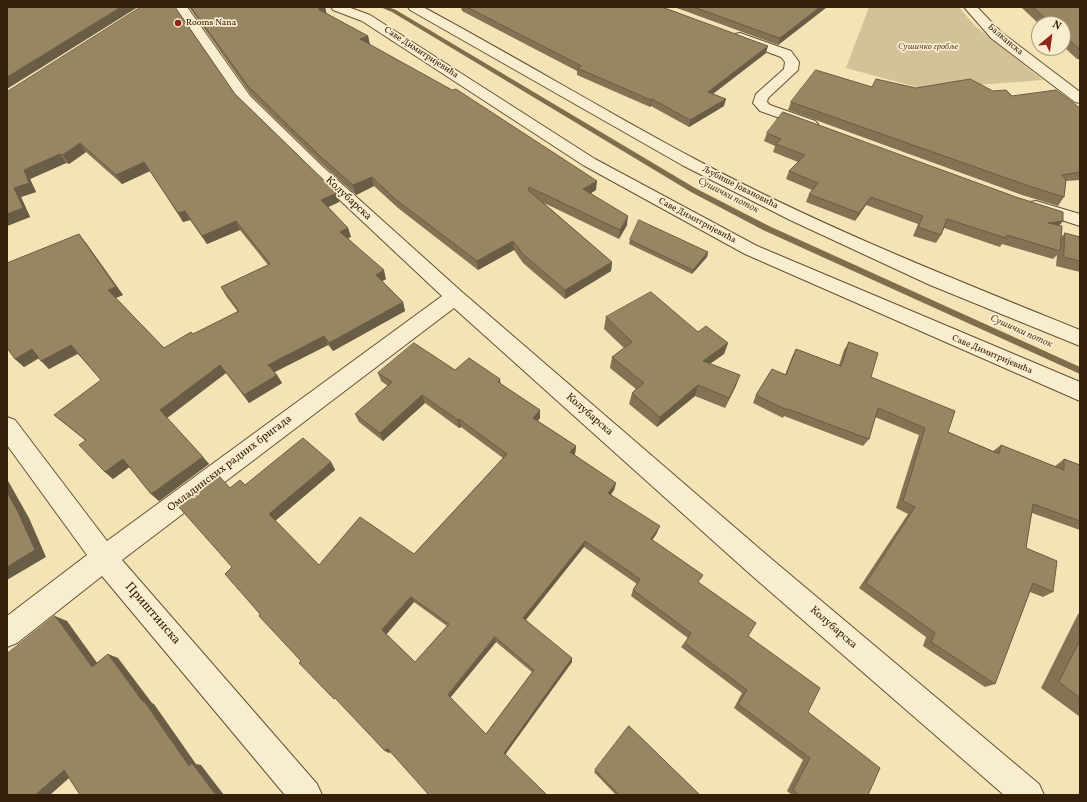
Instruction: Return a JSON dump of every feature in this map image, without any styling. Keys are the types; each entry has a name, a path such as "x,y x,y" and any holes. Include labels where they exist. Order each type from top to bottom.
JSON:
{"street":[{"name":"Колубарска","path":"181,7 245,99 317,170 454,297 759,565 1028,795"},
{"name":"Саве Димитријевића","path":"337,7 366,18 589,162 751,250 1080,392"},
{"name":"Љубише Јовановића","path":"414,7 688,162 782,209 937,280 1080,338"},
{"name":"Балканска","path":"970,7 996,35 1080,99"},
{"path":"726,32 786,54 792,62 791,70 760,97 760,103 765,108 823,129"},
{"path":"1024,202 1080,220"},
{"name":"Омладинских радних бригада","path":"7,633 104,558 454,297"},
{"name":"Приштинска","path":"7,427 104,558 306,795"}],"green space":[{"name":"Сушичко гробље","path":"869,7 959,7 975,26 1043,80 924,89 846,68"}],"building":[{"path":"7,7 121,7 7,77"},
{"path":"141,7 175,7 235,94 337,193 321,200 348,228 340,232 384,270 376,275 403,302 329,343 324,336 268,365 277,375 244,395 220,365 160,410 203,457 151,494 123,459 105,472 79,445 86,440 54,415 101,380 71,345 41,361 32,349 15,359 7,348 7,263 79,234 116,287 108,290 164,348 191,332 193,334 239,311 221,287 270,264 236,221 202,236 185,211 178,213 144,162 116,175 80,143 63,155 60,154 24,170 29,183 14,188 23,208 7,214 7,92"},
{"path":"191,7 322,7 318,9 368,36 360,39 452,90 456,89 597,181 583,189 628,216 620,230 529,187 528,190 612,262 565,290 523,254 513,241 477,261 395,199 372,177 353,185 321,157 248,86"},
{"path":"467,7 662,7 768,46 708,92 726,99 690,120 652,99 651,100 577,68 581,66"},
{"path":"694,7 820,7 780,38"},
{"path":"1033,7 1080,7 1080,50 1071,42 1071,16 1043,16"},
{"path":"816,70 872,87 876,79 916,88 970,79 993,91 1006,90 1012,96 1056,90 1080,108 1080,172 1062,175 1066,180 1064,197 791,102"},
{"path":"783,112 1016,197 1063,212 1063,221 1048,223 1062,226 1060,251 1007,235 1006,238 947,219 941,235 918,227 923,216 871,197 859,213 809,194 818,183 789,171 805,155 776,144 781,139 767,133"},
{"path":"639,220 708,252 693,270 630,240"},
{"path":"1065,233 1080,237 1080,261 1064,257"},
{"path":"651,292 698,332 706,326 728,343 703,361 740,375 729,398 698,385 660,417 632,393 644,383 612,357 632,342 606,317"},
{"path":"849,342 878,353 871,377 955,411 948,432 999,454 1001,445 1064,470 1064,459 1080,465 1080,521 1033,504 1026,548 1057,561 1053,592 1033,583 995,684 931,642 935,633 866,583 915,507 903,501 925,428 878,408 869,439 788,409 787,410 756,395 772,369 786,375 796,349 841,366"},
{"path":"414,343 455,370 469,358 500,379 498,382 540,410 533,418 576,446 570,452 616,483 608,493 660,526 651,539 703,575 698,582 756,623 748,636 820,688 808,712 880,768 868,795 800,795 793,790 810,758 738,704 747,690 685,643 691,633 633,590 640,579 585,541 523,618 572,658 504,753 547,795 429,795 387,748 385,751 335,698 334,699 299,663 301,661 259,616 260,614 225,574 232,567 178,506 219,476 230,488 240,480 245,485 303,438 331,462 269,514 319,565 360,517 414,554 507,454 459,419 458,420 422,395 380,433 355,414 392,382 378,373","holes":["411,597 449,624 415,662 382,630","495,637 534,670 486,734 448,695"]},
{"path":"7,492 18,512 35,550 7,567"},
{"path":"55,616 92,667 108,654 143,702 144,701 189,766 192,763 216,795 80,795 64,770 35,795 7,795 7,654"},
{"path":"1080,640 1080,698 1059,682"},
{"path":"629,726 700,795 619,795 595,770"}],"waterway":[{"name":"Сушички поток","path":"383,7 394,11 693,190 766,228 1080,371"}],"place":[{"name":"Rooms Nana","path":"178,23"}]}
